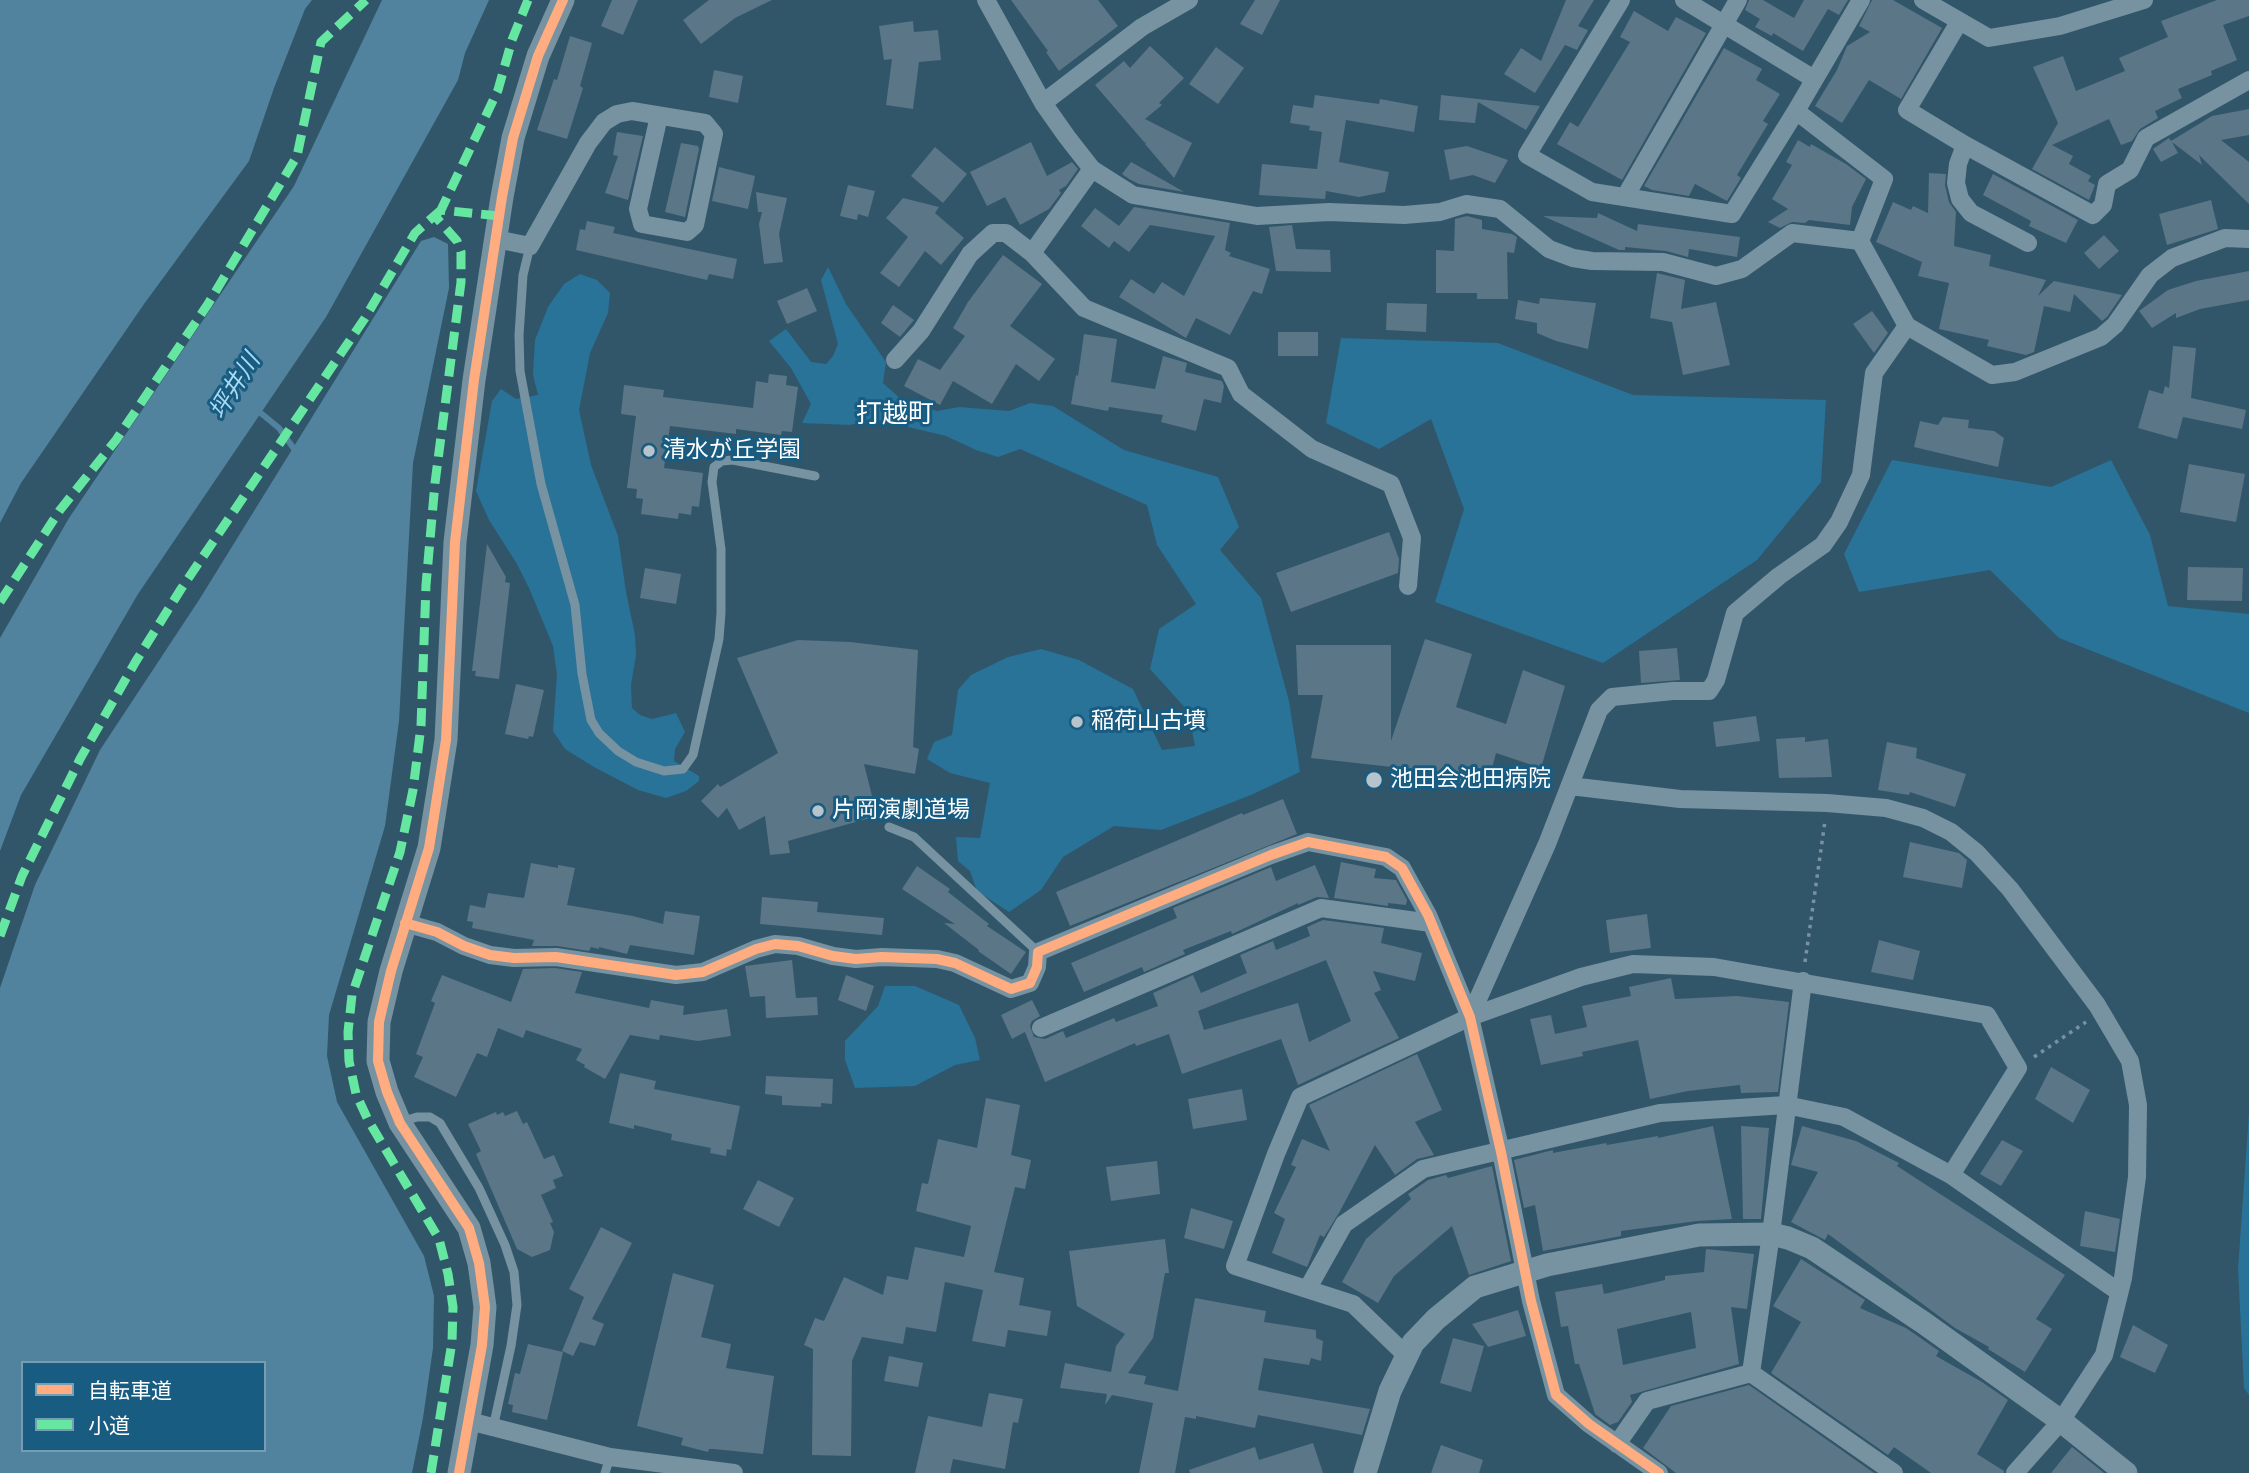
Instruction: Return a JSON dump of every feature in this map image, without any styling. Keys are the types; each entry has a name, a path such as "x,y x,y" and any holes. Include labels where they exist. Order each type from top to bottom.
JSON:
{"street":[{"path":"459,1473 482,1345 485,1307 479,1263 469,1228 400,1123 387,1092 378,1061 379,1021 405,923 429,848 446,740 455,542 474,380 513,138 538,56 563,0"},
{"path":"986,0 1043,103 1092,169 1133,195 1257,216 1329,212 1404,215 1440,212 1466,204 1500,209 1549,249 1573,258 1592,261 1663,262 1716,276 1742,269 1792,233 1860,241"},
{"path":"1043,103 1142,27 1189,0"},
{"path":"1621,0 1527,155 1592,192 1732,214 1861,0"},
{"path":"1684,0 1814,79"},
{"path":"1625,197 1738,0"},
{"path":"1923,0 1989,38 2060,26 2144,0"},
{"path":"1959,22 1907,110 1965,145 2094,215 2104,205 2107,184 2130,170 2146,138 2249,80"},
{"path":"496,239 530,246 588,142 604,122 617,114 632,111 705,123 714,134 695,225 687,232 642,223 638,209 659,116"},
{"path":"1796,111 1884,179 1860,241"},
{"path":"1965,145 1958,164 1956,183 1960,199 1971,213 2028,243"},
{"path":"1032,253 1092,169"},
{"path":"895,360 921,331 970,254 993,233 1006,233 1032,253 1084,309 1228,368 1241,394 1312,449 1391,484 1412,538 1408,586"},
{"path":"1860,241 1907,326 1992,375 2015,372 2101,337 2115,325 2150,275 2172,258 2225,238 2249,239"},
{"path":"1470,1017 1570,786 1599,710 1612,697 1673,691 1709,691 1716,680 1735,613 1779,576 1823,545 1839,522 1861,475 1874,373 1907,326"},
{"path":"1570,786 1680,799 1827,803 1886,808 1923,818 1951,832 1978,853 2010,889 2101,1012 2130,1061 2138,1105 2137,1177 2123,1278 2104,1355 2062,1420 2015,1473"},
{"path":"405,923 437,932 490,955 514,958 555,957 676,975 703,972 756,949 775,944 798,946 856,959 937,959 955,963 1011,989 1030,983 1037,967 1038,952 1270,855 1308,842 1386,857 1402,868 1431,923 1470,1017 1525,1270 1556,1395 1589,1424 1658,1473"},
{"path":"1041,1028 1321,908 1431,923"},
{"path":"1407,1356 1353,1304 1236,1266 1276,1154 1300,1097 1470,1017 1581,977 1633,964 1714,967 1987,1015 2018,1068 1951,1175"},
{"path":"1751,1373 1803,981"},
{"path":"1308,1288 1344,1224 1423,1169 1660,1112 1786,1105 1844,1116 1951,1175 2119,1292"},
{"path":"1365,1473 1390,1391 1413,1343 1436,1318 1475,1287 1525,1270 1699,1235 1771,1234 1812,1248 1924,1322 2062,1420 2126,1473"},
{"path":"1617,1444 1647,1401 1751,1373"},
{"path":"1751,1373 1894,1473"},
{"path":"469,1420 607,1465 733,1473"}],"lane":[{"path":"530,246 522,287 520,371 541,484 575,605 582,674 592,720 599,733 618,751 636,762 664,771 683,769 693,755 719,639 721,613 721,549 712,482 714,467 722,461 733,460 815,477"},
{"path":"889,827 914,837 1038,952"},
{"path":"400,1123 417,1117 430,1117 440,1123 479,1188 514,1272 517,1305 493,1428"}],"path":[{"path":"1803,981 1827,803"},
{"path":"2018,1068 2101,1012"}],"shaded area":[{"path":"828,267 846,304 886,362 883,383 902,400 937,411 959,407 1009,411 1030,403 1053,406 1124,450 1218,477 1239,527 1220,550 1261,598 1289,701 1300,772 1251,795 1161,830 1114,826 1063,857 1041,890 1009,912 977,891 970,871 958,861 956,837 980,838 990,783 950,773 927,759 934,742 952,735 958,690 971,675 1008,657 1041,649 1079,660 1133,689 1162,750 1195,746 1188,711 1150,669 1159,629 1196,604 1157,545 1147,505 1020,449 998,457 946,436 875,419 850,425 802,423 811,404 791,368 769,341 786,329 811,362 826,364 833,356 838,344 821,280"},
{"path":"580,274 597,280 610,293 608,313 590,353 579,410 591,465 618,536 635,635 632,708 640,715 652,719 676,713 685,732 675,749 674,761 699,776 699,781 686,791 666,798 638,790 594,767 565,749 553,731 557,674 553,646 529,588 489,520 476,491 492,401 501,389 516,399 538,395 533,375 535,340 548,307 564,284"},
{"path":"1341,338 1498,343 1633,395 1826,400 1821,482 1757,560 1603,663 1435,602 1464,509 1431,419 1379,449 1326,423"},
{"path":"1892,460 2051,487 2111,460 2150,535 2168,606 2249,614 2249,713 2059,638 1990,570 1859,592 1844,554"},
{"path":"885,986 915,986 959,1005 975,1038 980,1060 955,1065 915,1086 855,1088 845,1060 845,1041 878,1006"},
{"path":"2249,1113 2249,1395 2244,1388 2238,1269"}],"water":[{"path":"0,0 312,0 305,9 274,88 249,161 144,304 21,483 0,523"},
{"name":"坪井川","path":"382,0 489,0 465,53 458,80 326,317 138,594 21,795 0,851 0,638 69,518 294,186"},
{"path":"434,237 448,244 449,288 413,463 399,721 385,826 329,1015 327,1056 337,1102 424,1256 434,1296 433,1348 412,1473 0,1473 0,988 35,885 100,750 199,600 421,241"}],"building":[{"path":"612,0 638,0 623,35 601,26"},
{"path":"709,0 772,0 735,18 701,44 683,20"},
{"path":"1011,0 1098,0 1118,26 1059,71"},
{"path":"1255,0 1280,0 1262,35 1240,24"},
{"path":"1566,0 1594,0 1578,26 1588,30 1577,50 1565,45 1535,93 1504,74 1521,48 1541,61"},
{"path":"1749,0 1763,0 1794,18 1804,0 1848,0 1839,15 1828,9 1803,51 1773,33 1772,36 1755,27 1760,19 1745,10"},
{"path":"1872,0 1893,0 1942,28 1901,99 1869,80 1842,123 1815,106 1837,70 1847,46 1870,32 1859,26"},
{"path":"2217,0 2249,0 2249,16 2223,25 2237,60 2211,71 2212,75 2178,89 2182,98 2155,111 2158,118 2140,129 2132,141 2121,145 2109,119 2052,145 2073,156 2069,164 2091,176 2088,181 2095,185 2089,200 2032,169 2058,123 2033,67 2063,56 2076,91 2125,71 2119,58 2168,37 2161,21"},
{"path":"1634,11 1668,31 1676,17 1706,33 1622,180 1557,144 1570,122 1578,127 1630,42 1620,37"},
{"path":"913,21 914,32 938,30 941,60 919,62 913,109 886,105 892,59 884,60 879,26"},
{"path":"570,36 592,43 580,86 583,88 567,139 537,130 554,79 557,80"},
{"path":"1150,46 1184,78 1159,103 1162,105 1145,119 1192,143 1174,178 1145,144 1147,142 1145,143 1095,85 1124,61 1130,68"},
{"path":"1216,47 1244,68 1218,104 1189,84"},
{"path":"1724,48 1762,69 1756,80 1780,94 1763,121 1768,124 1737,175 1741,178 1727,201 1695,184 1689,196 1652,190 1644,186"},
{"path":"714,70 743,76 738,103 709,97"},
{"path":"1315,95 1379,104 1380,99 1418,106 1414,132 1346,120 1339,162 1389,172 1385,192 1359,197 1326,191 1325,199 1259,195 1262,164 1317,169 1322,132 1309,130 1310,126 1290,123 1293,105 1313,108"},
{"path":"1441,95 1540,106 1526,130 1478,102 1475,123 1439,120"},
{"path":"2249,109 2249,135 2221,140 2249,162 2249,204 2199,155 2202,165 2172,142 2178,153 2161,162 2153,149 2212,116"},
{"path":"617,132 643,136 628,200 605,193 618,156 613,155"},
{"path":"1798,140 1810,147 1811,144 1846,164 1866,179 1852,207 1850,225 1809,220 1805,223 1792,222 1780,228 1768,222 1788,209 1772,199 1792,165 1786,162"},
{"path":"1031,142 1047,176 1072,162 1078,169 1066,186 1059,190 1061,193 1049,209 1020,225 1005,197 987,206 970,172"},
{"path":"681,143 698,146 699,149 685,217 665,212"},
{"path":"1467,146 1508,160 1495,183 1473,175 1450,180 1444,150"},
{"path":"935,147 967,174 943,203 911,176"},
{"path":"1131,162 1184,192 1139,184 1129,179 1122,174"},
{"path":"719,167 755,176 748,209 712,201"},
{"path":"1929,173 1946,174 1945,185 1949,202 1956,212 1954,246 1991,255 1989,266 2046,280 2038,296 2054,281 2122,295 2107,317 2102,321 2074,294 2070,312 2044,306 2034,352 2026,355 1987,346 1989,340 1939,329 1949,283 1918,276 1922,262 1876,242 1893,202 1911,210 1913,206 1928,213"},
{"path":"1993,174 2078,220 2066,243 2029,226 2031,221 1983,195"},
{"path":"848,185 875,191 868,217 858,214 857,220 840,216"},
{"path":"756,192 787,198 779,234 783,262 764,264 759,224 762,212 758,212"},
{"path":"903,198 939,207 935,213 964,238 941,265 925,251 899,287 880,273 908,237 886,218"},
{"path":"2211,200 2218,229 2167,245 2159,214"},
{"path":"1134,207 1230,223 1225,250 1231,253 1229,256 1270,269 1262,294 1253,291 1230,335 1196,318 1186,338 1119,297 1131,279 1154,294 1162,282 1184,296 1215,236 1150,225 1129,252 1114,241 1109,248 1081,226 1095,208 1119,226"},
{"path":"1598,213 1637,231 1638,224 1740,237 1737,257 1689,249 1688,257 1666,251 1625,247 1625,250 1619,250 1543,216 1597,218"},
{"path":"1467,216 1482,220 1482,229 1517,237 1514,253 1507,252 1508,299 1477,299 1477,293 1436,293 1436,250 1454,251 1455,219"},
{"path":"587,221 615,227 613,233 737,259 733,279 709,274 707,280 576,250 580,229 585,230"},
{"path":"1292,225 1296,249 1330,250 1331,272 1276,271 1269,227"},
{"path":"2104,235 2119,251 2099,269 2084,253"},
{"path":"1003,255 1042,284 1010,326 1055,359 1039,381 1016,364 992,404 953,381 940,405 904,386 918,359 940,370 965,336 953,328 968,302"},
{"path":"2249,271 2249,300 2200,309 2176,318 2176,313 2152,328 2139,311 2168,290 2196,281"},
{"path":"1657,273 1685,280 1681,309 1716,302 1730,365 1683,375 1672,322 1650,318"},
{"path":"807,288 817,311 787,324 777,301"},
{"path":"1540,298 1596,303 1588,349 1556,341 1537,333 1537,323 1515,319 1518,300 1539,304"},
{"path":"1387,303 1427,304 1426,332 1386,330"},
{"path":"893,305 914,320 900,337 881,323"},
{"path":"1872,311 1888,333 1874,353 1853,324"},
{"path":"1278,332 1318,332 1318,356 1278,356"},
{"path":"1084,334 1117,339 1111,382 1155,389 1163,356 1187,363 1185,372 1222,381 1224,386 1221,403 1204,399 1196,431 1161,422 1163,415 1109,407 1108,411 1071,404"},
{"path":"2173,346 2196,348 2191,398 2246,410 2242,429 2183,417 2177,439 2138,428 2149,390 2163,394 2165,386 2169,388"},
{"name":"清水が丘学園","path":"769,374 787,376 786,385 798,387 792,432 782,431 781,435 736,429 736,434 670,426 664,468 703,473 699,507 692,506 691,515 679,513 678,519 641,514 643,499 636,498 637,489 627,488 636,416 621,414 624,385 664,390 663,397 753,408 756,381 768,383"},
{"path":"1943,417 1969,420 1968,428 1994,431 2004,438 1998,467 1914,447 1920,421 1938,425"},
{"path":"2189,464 2245,474 2236,522 2180,512"},
{"path":"1389,532 1399,559 1398,573 1291,612 1276,573"},
{"path":"487,544 506,577 505,582 510,583 499,679 475,676 476,671 472,671"},
{"path":"2188,567 2243,568 2242,601 2187,600"},
{"path":"645,568 681,574 676,604 640,598"},
{"path":"1425,639 1472,654 1456,707 1506,724 1523,670 1565,686 1541,768 1496,753 1487,787 1391,774 1392,767 1311,758 1323,695 1298,695 1296,645 1391,645 1391,741"},
{"path":"798,640 850,642 918,650 913,747 919,749 915,774 864,764 877,816 788,841 790,853 770,855 765,816 739,830 727,808 718,818 701,801 718,784 720,787 778,753 737,658"},
{"path":"1677,648 1680,680 1641,683 1639,651"},
{"path":"516,684 544,690 533,737 529,736 528,739 505,734"},
{"path":"1756,716 1760,741 1716,747 1713,722"},
{"path":"1805,737 1805,742 1828,739 1832,777 1779,778 1776,739"},
{"path":"1887,742 1917,748 1916,758 1966,774 1955,807 1910,792 1909,795 1878,790"},
{"path":"1283,799 1297,834 1070,926 1056,892 1242,813 1243,815"},
{"path":"1910,842 1959,853 1967,860 1962,888 1903,877"},
{"path":"1341,862 1376,869 1374,878 1396,880 1407,900 1406,905 1388,903 1388,906 1334,898"},
{"path":"531,863 575,868 567,905 663,924 665,911 700,916 694,955 630,945 627,954 599,947 591,947 589,951 557,946 532,946 534,940 472,928 473,922 467,921 470,905 485,908 488,893 524,898"},
{"path":"1315,865 1329,898 1317,897 1298,903 1232,934 1231,931 1183,950 1185,954 1144,972 1142,967 1084,992 1071,963 1177,918 1173,908 1271,867 1276,881"},
{"path":"917,866 950,889 948,892 989,924 987,926 1026,952 1011,974 944,923 955,924 902,889"},
{"path":"762,897 818,902 817,912 884,918 882,935 760,924"},
{"path":"1647,914 1651,948 1610,953 1606,920"},
{"path":"1323,920 1384,928 1381,943 1422,953 1415,981 1373,971 1381,990 1374,993 1399,1038 1298,1085 1281,1039 1182,1074 1169,1034 1136,1046 1135,1043 1045,1082 1025,1032 1012,1039 1001,1015 1032,1000 1040,1016 1032,1021 1030,1026 1034,1037 1045,1039 1063,1031 1066,1038 1114,1018 1116,1022 1158,1006 1153,993 1193,975 1201,993 1247,973 1240,955 1273,941 1276,950 1310,936 1307,927","holes":["1326,960 1351,1021 1309,1042 1298,1003 1204,1030 1198,1011"]},
{"path":"1879,940 1920,951 1913,980 1871,972"},
{"path":"792,960 796,998 817,997 818,1015 766,1018 765,996 750,997 745,966"},
{"path":"555,968 582,972 575,993 649,1008 651,1000 684,1006 683,1015 727,1009 731,1036 698,1041 660,1035 659,1040 630,1035 605,1079 576,1060 582,1049 526,1030 523,1038 498,1028 487,1057 477,1053 456,1097 414,1077 423,1057 416,1054 435,1003 431,1001 442,975 511,1002 523,969"},
{"path":"846,975 874,986 866,1011 838,1000"},
{"path":"1671,978 1675,999 1737,996 1789,1002 1778,1092 1741,1093 1740,1085 1650,1099 1638,1040 1582,1052 1583,1056 1541,1065 1530,1019 1551,1015 1555,1034 1587,1027 1582,1006 1631,996 1629,987"},
{"path":"1417,1054 1442,1110 1415,1122 1434,1155 1417,1159 1395,1175 1375,1145 1339,1213 1324,1237 1320,1235 1307,1267 1272,1253 1285,1219 1274,1213 1296,1167 1291,1165 1302,1139 1330,1151 1309,1105"},
{"path":"2051,1067 2090,1090 2073,1123 2035,1099"},
{"path":"620,1073 656,1081 654,1089 740,1106 731,1150 727,1149 726,1156 710,1153 711,1148 671,1140 672,1134 634,1125 634,1129 609,1123"},
{"path":"766,1076 833,1079 832,1104 821,1103 821,1107 782,1105 782,1096 765,1094"},
{"path":"1242,1089 1247,1120 1193,1129 1188,1099"},
{"path":"986,1098 1020,1105 1011,1155 1031,1160 1025,1189 1015,1187 994,1272 1024,1278 1019,1305 1051,1311 1047,1336 1008,1330 1005,1347 972,1341 983,1290 945,1282 936,1332 906,1327 903,1344 862,1337 852,1361 851,1456 812,1455 813,1349 804,1345 815,1318 824,1321 844,1277 883,1295 887,1276 908,1280 915,1247 964,1257 971,1226 916,1211 922,1183 928,1184 938,1139 977,1148"},
{"path":"517,1111 523,1124 527,1122 544,1159 554,1155 563,1176 553,1180 556,1188 541,1195 553,1222 550,1223 554,1232 550,1250 532,1257 517,1249 476,1154 481,1151 468,1124 496,1112 497,1115 503,1112 505,1116"},
{"path":"1713,1126 1732,1219 1621,1231 1621,1236 1543,1251 1535,1205 1524,1208 1514,1160 1553,1150 1553,1153 1606,1143 1658,1138"},
{"path":"1741,1126 1769,1128 1761,1219 1743,1219"},
{"path":"1802,1126 1856,1141 1899,1163 1897,1166 2065,1275 2036,1319 2052,1329 2025,1372 1955,1328 1828,1234 1825,1240 1791,1222 1818,1172 1791,1165"},
{"path":"2002,1140 2023,1151 2001,1186 1980,1174"},
{"path":"1157,1161 1160,1194 1111,1201 1106,1167"},
{"path":"1492,1166 1511,1261 1469,1275 1452,1226 1394,1276 1378,1303 1342,1282 1366,1239 1411,1199 1408,1194 1428,1180 1446,1175 1448,1178"},
{"path":"758,1180 794,1198 779,1227 743,1209"},
{"path":"1191,1208 1233,1221 1224,1249 1184,1238"},
{"path":"2085,1211 2120,1219 2115,1252 2080,1246"},
{"path":"601,1227 632,1243 592,1319 604,1324 595,1346 580,1342 573,1356 562,1351 584,1297 569,1289"},
{"path":"1165,1239 1169,1273 1165,1273 1153,1338 1128,1373 1146,1376 1144,1384 1178,1391 1195,1298 1266,1311 1264,1322 1316,1330 1316,1338 1323,1341 1321,1361 1311,1358 1309,1365 1264,1358 1258,1390 1370,1409 1362,1435 1258,1415 1255,1428 1196,1416 1196,1419 1185,1417 1175,1473 1139,1473 1153,1403 1112,1395 1105,1405 1107,1394 1060,1388 1065,1363 1111,1372 1116,1346 1125,1334 1077,1306 1069,1251"},
{"path":"1706,1249 1754,1254 1747,1309 1731,1307 1739,1364 1630,1395 1632,1402 1618,1422 1610,1425 1595,1414 1579,1364 1575,1364 1568,1326 1561,1327 1555,1292 1602,1284 1604,1294 1665,1280 1665,1276 1704,1272","holes":["1691,1312 1696,1348 1623,1365 1617,1329"]},
{"path":"1801,1259 1865,1300 1860,1308 1906,1328 1939,1351 1936,1356 2008,1400 1977,1454 2004,1473 1931,1473 1894,1447 1888,1455 1771,1373 1801,1322 1773,1306"},
{"path":"673,1273 714,1285 701,1337 731,1344 726,1368 774,1376 763,1454 714,1449 709,1449 708,1452 681,1445 683,1438 637,1426"},
{"path":"1518,1310 1526,1336 1488,1347 1472,1324"},
{"path":"2133,1325 2168,1345 2155,1373 2120,1357"},
{"path":"1453,1338 1484,1346 1471,1392 1440,1383"},
{"path":"528,1344 563,1352 547,1420 512,1412 513,1405 508,1404 515,1373 520,1374"},
{"path":"889,1356 923,1363 918,1387 884,1381"},
{"path":"1749,1385 1874,1473 1676,1473 1643,1448 1671,1406"},
{"path":"989,1393 1023,1399 1018,1423 1013,1422 1005,1469 953,1459 950,1473 915,1473 928,1416 982,1427"},
{"path":"1313,1443 1323,1473 1190,1473 1189,1470 1255,1447 1259,1460"},
{"path":"1441,1445 1483,1460 1479,1473 1431,1473"},
{"path":"2072,1447 2104,1473 2051,1473"}],"waterway":[{"path":"257,410 279,428 297,453"}],"marked path":[{"path":"0,602 60,510 116,440 208,304 297,156 321,42 366,0"},
{"path":"499,216 441,210 498,90 512,40 528,0"},
{"path":"0,936 22,876 80,759 136,661 181,589 365,318 415,233 441,210"},
{"path":"431,1473 452,1342 453,1307 448,1274 439,1239 368,1120 356,1094 349,1061 348,1032 352,995 400,852 413,790 421,726 426,585 435,483 461,282 461,252 457,241 435,216"}],"cycle path":[{"path":"459,1473 482,1345 485,1307 479,1263 469,1228 400,1123 387,1092 378,1061 379,1022 391,971 429,848 446,740 455,542 474,380 502,197 513,138 538,56 563,0"},
{"path":"405,923 437,932 490,955 514,958 556,957 676,975 703,972 756,949 775,944 798,946 833,956 856,959 937,959 955,963 1011,989 1030,983 1037,967 1038,952 1271,855 1308,842 1386,857 1402,868 1428,915 1470,1017 1531,1301 1556,1395 1589,1424 1659,1473"}],"place":[{"name":"清水が丘学園","path":"649,451"},
{"name":"稲荷山古墳","path":"1077,722"},
{"name":"池田会池田病院","path":"1374,780"},
{"name":"片岡演劇道場","path":"818,811"}],"district":[{"name":"打越町","path":"895,415"}]}
